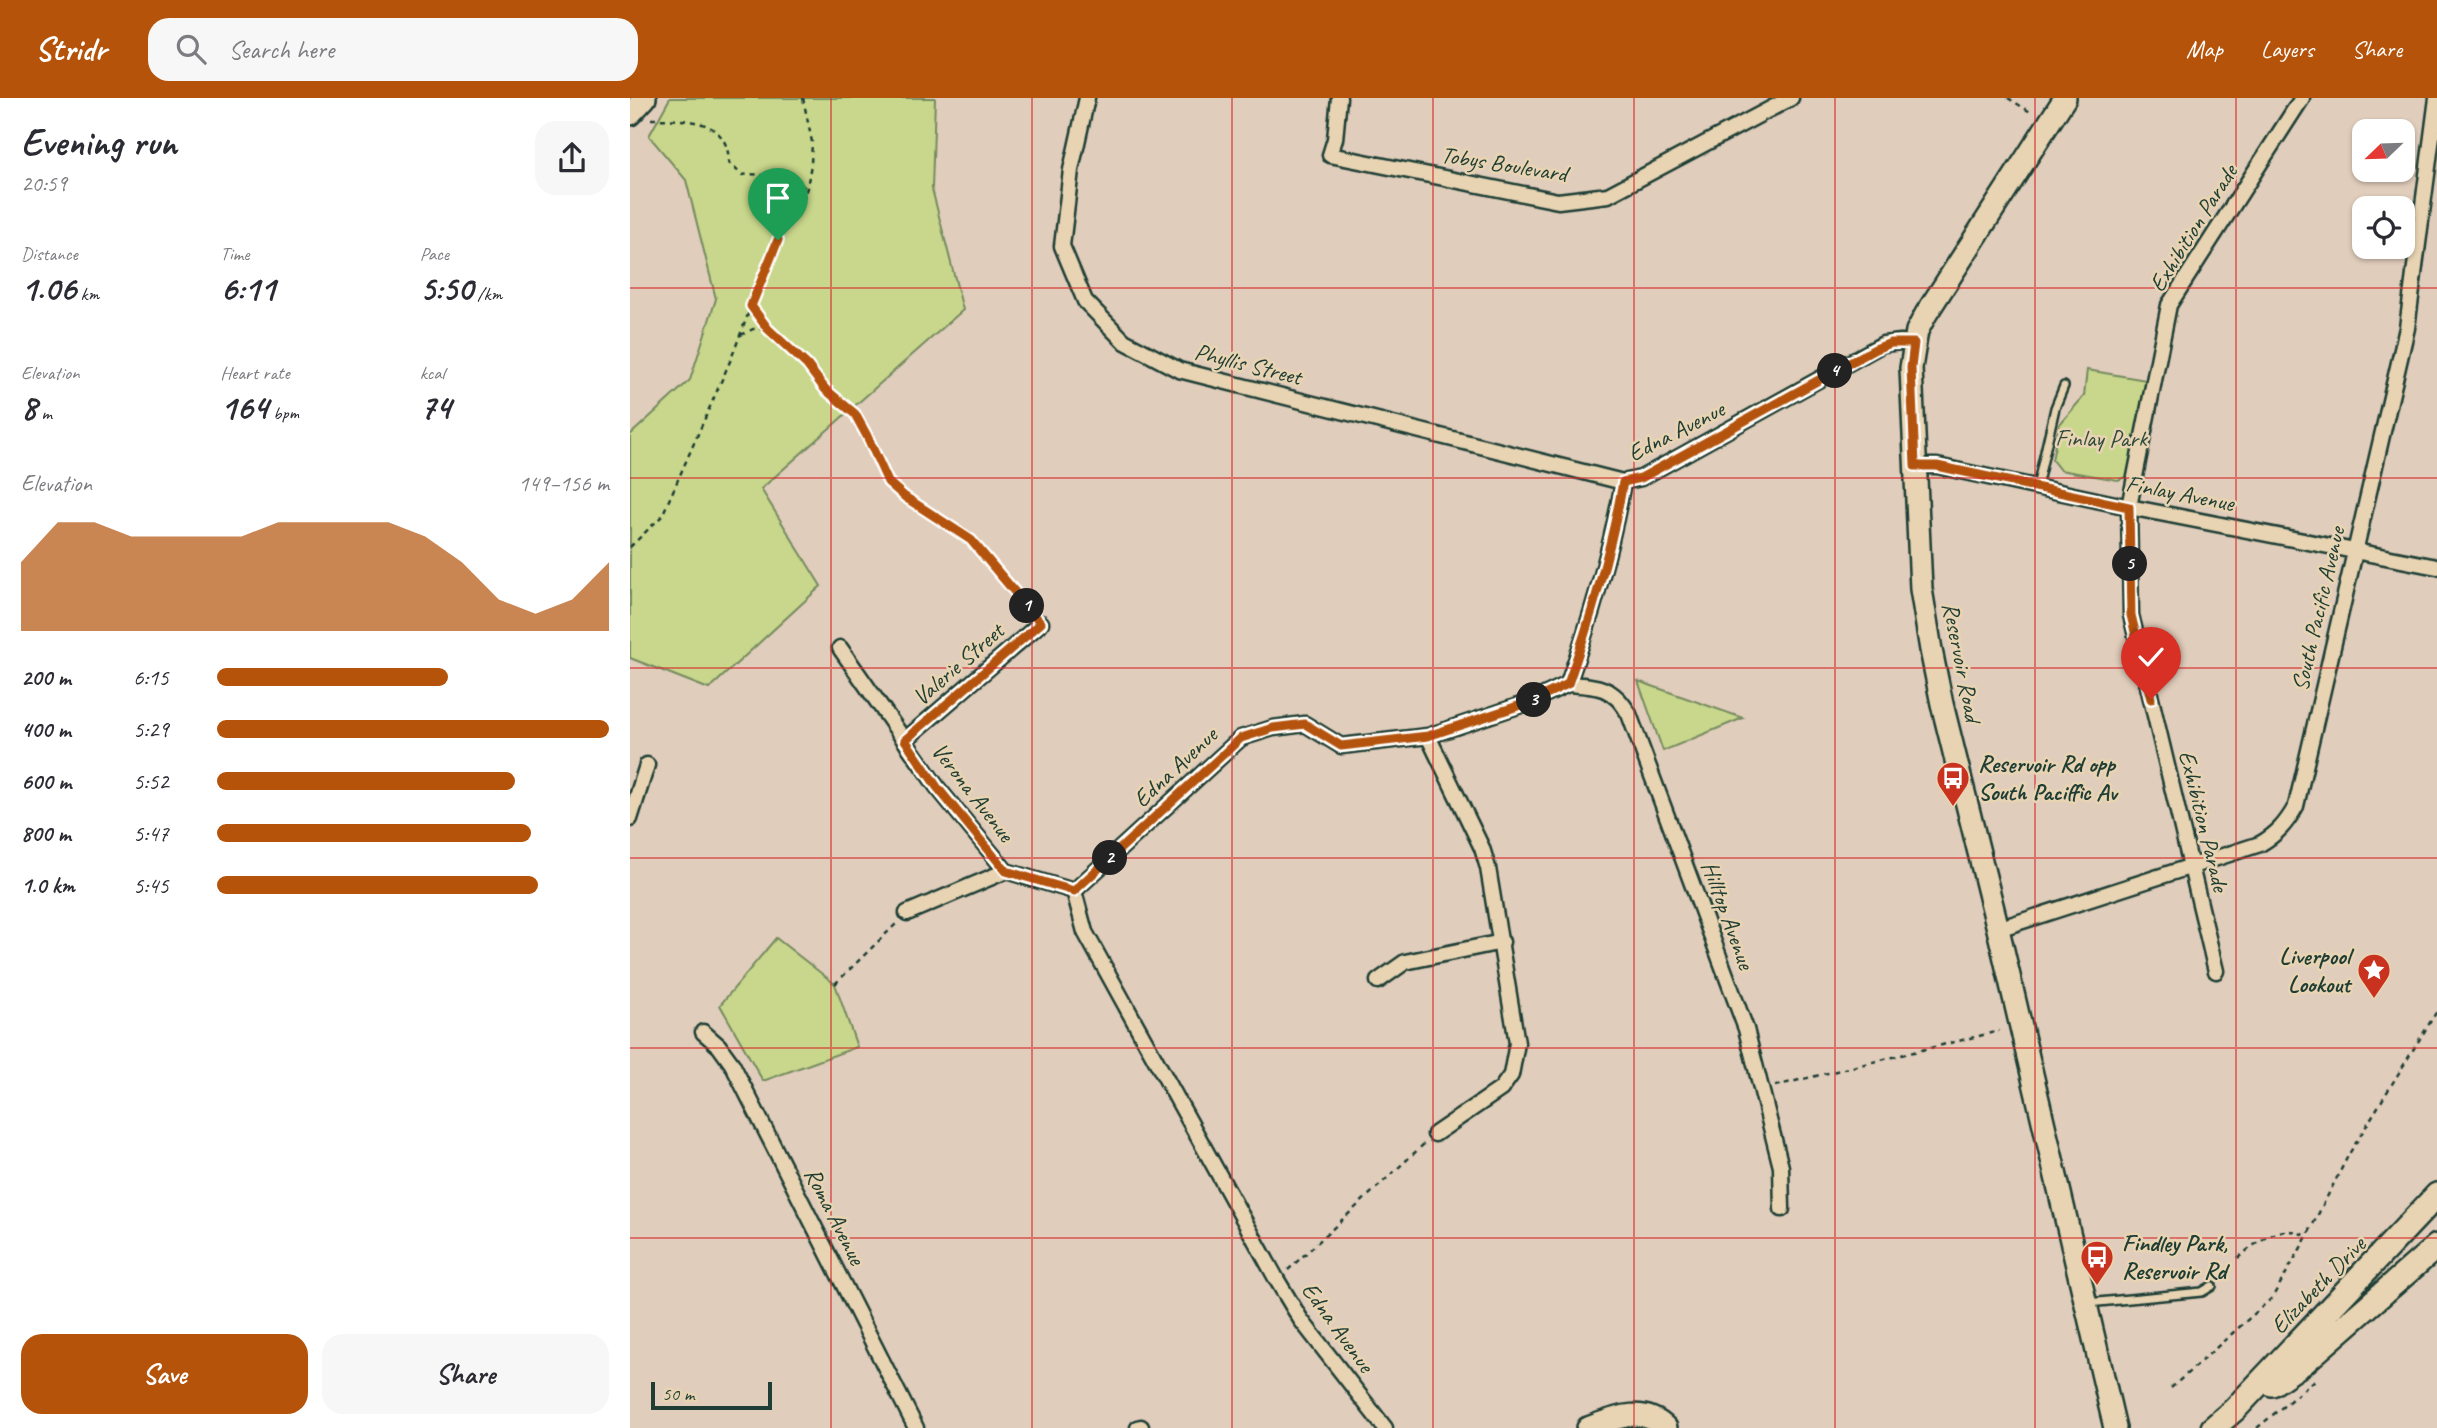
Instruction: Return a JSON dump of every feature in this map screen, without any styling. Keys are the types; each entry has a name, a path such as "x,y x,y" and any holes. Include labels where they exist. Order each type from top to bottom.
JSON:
{"main road":[{"name":"Elizabeth Drive","path":"2213,1428 2235,1409 2437,1195"},
{"name":"Elizabeth Drive","path":"2235,1409 2303,1363 2437,1246"}],"street":[{"name":"Phyllis Street","path":"1087,98 1071,170 1062,246 1085,301 1124,341 1180,370 1623,482"},
{"name":"Tobys Boulevard","path":"1339,98 1335,139 1330,155 1559,201 1608,195 1791,98"},
{"name":"Reservoir Road","path":"2065,98 1926,314 1914,343 1911,368 1921,589 1931,650 2115,1428"},
{"name":"Exhibition Parade","path":"2216,971 2131,615 2129,507 2169,304 2302,98"},
{"name":"South Pacific Avenue","path":"1998,929 2260,844 2275,835 2296,806 2407,328 2437,98"},
{"name":"Edna Avenue","path":"1385,1428 1301,1320 1086,932 1074,891 1241,738 1273,728 1305,724 1341,746 1428,736 1527,703 1568,684 1611,542 1623,482 1641,478 1883,344 1914,343"},
{"name":"Finlay Avenue","path":"1915,466 1937,466 2129,507 2437,567"},
{"name":"Valerie Street","path":"905,740 1041,623"},
{"name":"Verona Avenue","path":"840,648 937,787 1006,871 1074,891"},
{"name":"Hilltop Avenue","path":"1568,684 1605,689 1614,693 1629,714 1746,1029 1780,1167 1782,1209"},
{"path":"1428,736 1482,849 1502,942 1517,1044 1511,1075 1501,1089 1435,1134"},
{"path":"630,819 647,765"},
{"path":"907,914 1006,871"},
{"path":"1378,981 1405,962 1502,942"},
{"name":"Roma Avenue","path":"703,1032 719,1046 732,1064 916,1428"},
{"path":"1588,1428 1634,1414 1647,1416 1665,1428"}],"lane":[{"path":"2037,487 2055,408 2064,386"},
{"path":"2085,1303 2202,1292 2212,1286"}],"path":[{"path":"630,547 662,516 774,249 794,217 807,188 812,142 803,98"},
{"path":"2008,98 2033,114"},
{"path":"639,110 702,123 713,129 723,138 729,150 729,163 742,175 755,173 807,188"},
{"path":"751,306 768,329 807,365 825,389 855,414 888,482 905,497 971,540 1041,623"},
{"path":"739,336 753,329 768,329"},
{"path":"835,984 907,914"},
{"path":"2171,1388 2272,1298 2307,1237 2349,1154 2437,1011"},
{"path":"1762,1089 1999,1031"},
{"path":"1278,1280 1435,1134"},
{"path":"2238,1258 2256,1243 2279,1231 2300,1232 2307,1237"}],"green space":[{"path":"670,98 935,98 932,189 963,310 761,489 821,586 709,689 630,658 630,435 690,380 716,299 686,180 649,136"},
{"name":"Finlay Park","path":"2087,370 2152,381 2131,475 2118,480 2060,470 2052,460 2059,425 2084,396"},
{"path":"1638,681 1743,718 1663,751"},
{"path":"776,938 835,984 857,1047 763,1081 720,1005"}],"place":[{"name":"Reservoir Rd opp South Paciffic Av","path":"1953,808"},
{"name":"Liverpool Lookout","path":"2374,1000"},
{"name":"Findley Park, Reservoir Rd","path":"2097,1287"}],"route":[{"path":"778,240 751,306 768,329 807,365 825,389 855,414 888,482 905,497 971,540 1041,623 905,740 937,787 1006,871 1074,891 1241,738 1273,728 1305,724 1341,746 1428,736 1527,703 1568,684 1611,542 1623,482 1641,478 1883,344 1914,343 1911,368 1915,466 1937,466 2129,507 2131,615 2151,699"}]}
